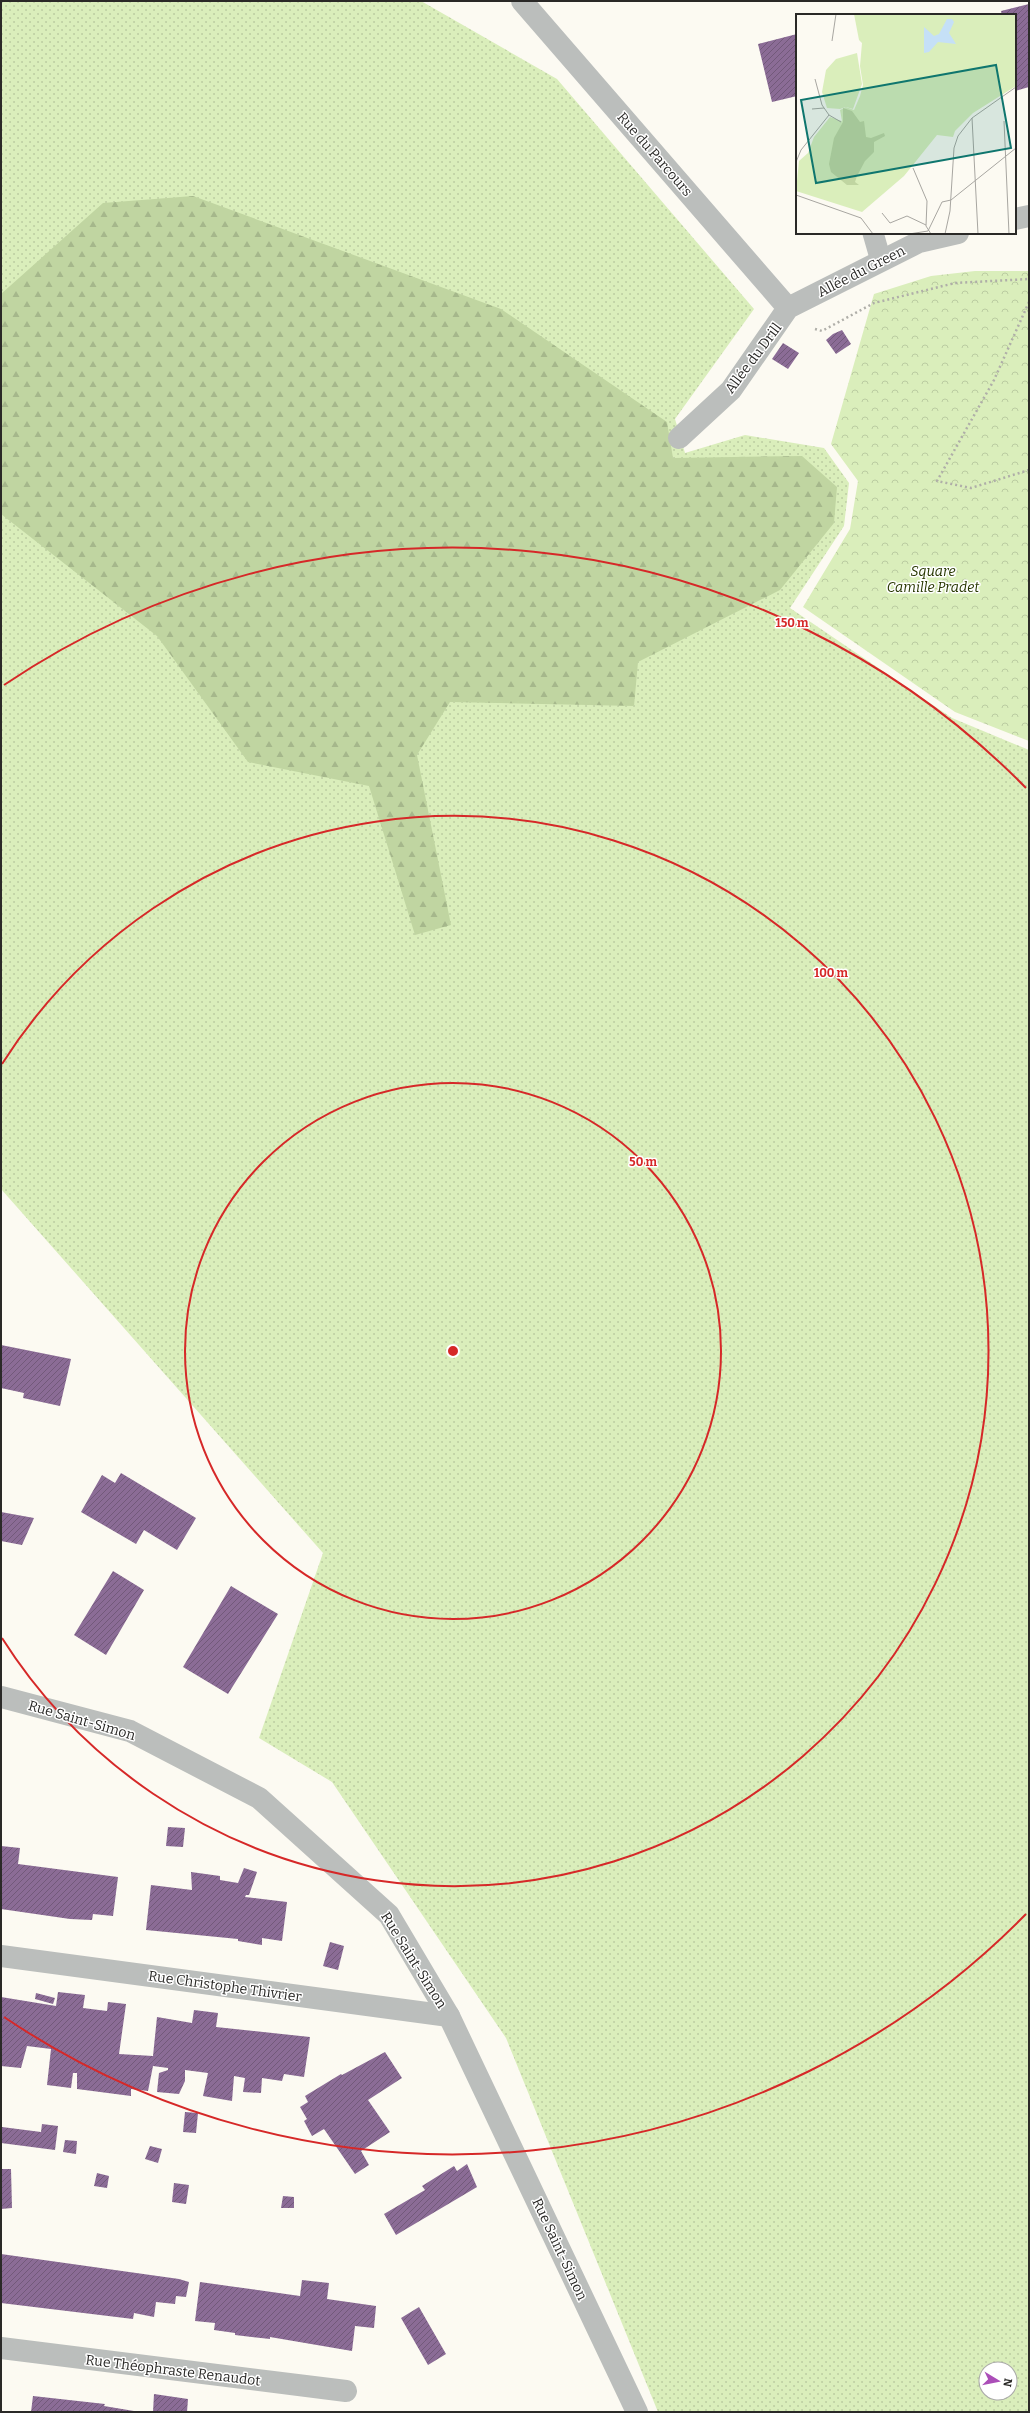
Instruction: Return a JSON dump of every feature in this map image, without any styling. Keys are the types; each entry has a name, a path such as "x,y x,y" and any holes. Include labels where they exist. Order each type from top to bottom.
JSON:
{"street":[{"name":"Rue du Parcours","path":"522,1 785,314"},
{"path":"1016,220 1029,216"},
{"name":"Allée du Green","path":"785,314 881,261 919,242 954,234"},
{"name":"Allée du Drill","path":"678,438 731,390 785,314"},
{"name":"Rue Saint-Simon","path":"1,1697 130,1731 259,1798 388,1915 449,2016 637,2412"},
{"name":"Rue Christophe Thivrier","path":"1,1956 449,2016"},
{"name":"Rue Théophraste Renaudot","path":"1,2348 346,2391"}],"lane":[{"path":"873,234 881,261"}],"path":[{"path":"785,314 822,331 882,302 955,283 1029,279"},
{"path":"1029,302 994,380 937,481 971,488 1029,470"}],"green space":[{"path":"1,1 421,1 557,79 754,309 675,419 685,453 745,435 824,448 849,483 844,526 790,608 952,718 1029,750 1029,2412 658,2412 506,2038 332,1782 259,1738 323,1553 1,1189"},
{"path":"193,196 501,309 667,422 673,458 802,456 837,487 834,523 780,590 638,662 634,706 450,702 417,755 451,925 415,935 369,786 248,762 157,636 1,514 1,294 103,203"},
{"name":"Square Camille Pradet","path":"975,271 1029,271 1029,741 955,712 803,607 850,529 858,481 831,444 874,294 931,276"}],"building":[{"path":"1029,4 1029,87 1016,91 1016,14 1002,14 1001,11"},
{"path":"796,34 796,96 772,102 758,44"},
{"path":"842,330 851,344 836,354 826,340 833,334"},
{"path":"783,343 799,353 788,369 772,359"},
{"path":"1,1345 71,1359 60,1406 23,1398 24,1393 1,1388"},
{"path":"121,1473 196,1518 177,1550 144,1530 136,1544 81,1512 102,1475 115,1483"},
{"path":"1,1512 34,1518 22,1545 1,1541"},
{"path":"113,1571 144,1590 106,1655 74,1635"},
{"path":"231,1586 278,1614 228,1694 183,1667"},
{"path":"168,1827 185,1828 183,1847 166,1846"},
{"path":"1,1846 20,1848 18,1864 118,1877 113,1916 93,1914 92,1920 70,1919 1,1909"},
{"path":"244,1868 257,1872 249,1895 246,1895 245,1897 287,1902 282,1941 262,1938 262,1945 238,1941 238,1939 146,1930 151,1885 192,1890 191,1872 220,1876 220,1880 238,1883"},
{"path":"330,1942 344,1946 338,1970 323,1966"},
{"path":"58,1992 85,1995 83,2008 107,2011 108,2002 126,2004 119,2054 153,2056 157,2017 192,2023 194,2010 218,2013 216,2027 310,2037 304,2077 284,2074 282,2081 262,2078 261,2093 243,2092 245,2078 234,2076 232,2101 203,2096 208,2073 185,2070 185,2081 179,2094 157,2092 159,2073 168,2070 168,2068 153,2066 148,2091 131,2089 131,2096 77,2089 77,2073 73,2073 71,2088 47,2085 51,2049 27,2046 21,2068 1,2066 1,1997 56,2006"},
{"path":"36,1993 55,1998 53,2004 35,1999"},
{"path":"385,2052 402,2078 368,2100 390,2132 361,2151 369,2165 355,2174 324,2129 312,2136 304,2121 307,2119 300,2107 308,2102 305,2096 341,2074 342,2075"},
{"path":"185,2112 198,2113 196,2133 183,2132"},
{"path":"42,2124 58,2126 55,2150 1,2143 2,2127 41,2132"},
{"path":"65,2140 77,2141 76,2154 63,2152"},
{"path":"150,2146 162,2149 158,2163 145,2159"},
{"path":"467,2164 477,2187 396,2235 384,2214 425,2190 422,2186 454,2166 457,2171"},
{"path":"1,2169 11,2169 12,2208 1,2209"},
{"path":"97,2173 109,2176 107,2188 94,2186"},
{"path":"174,2183 189,2185 186,2204 172,2202"},
{"path":"283,2196 294,2197 294,2208 281,2208"},
{"path":"1,2254 179,2279 189,2282 186,2297 176,2296 175,2304 156,2302 154,2317 134,2313 133,2319 1,2303"},
{"path":"302,2280 329,2283 327,2299 376,2306 374,2328 355,2326 352,2351 270,2337 270,2339 235,2335 235,2333 214,2330 215,2323 195,2321 200,2282 300,2296"},
{"path":"419,2307 446,2354 428,2365 401,2318"},
{"path":"154,2394 188,2399 187,2412 153,2412"},
{"path":"33,2396 105,2404 104,2406 140,2412 31,2412"}]}
